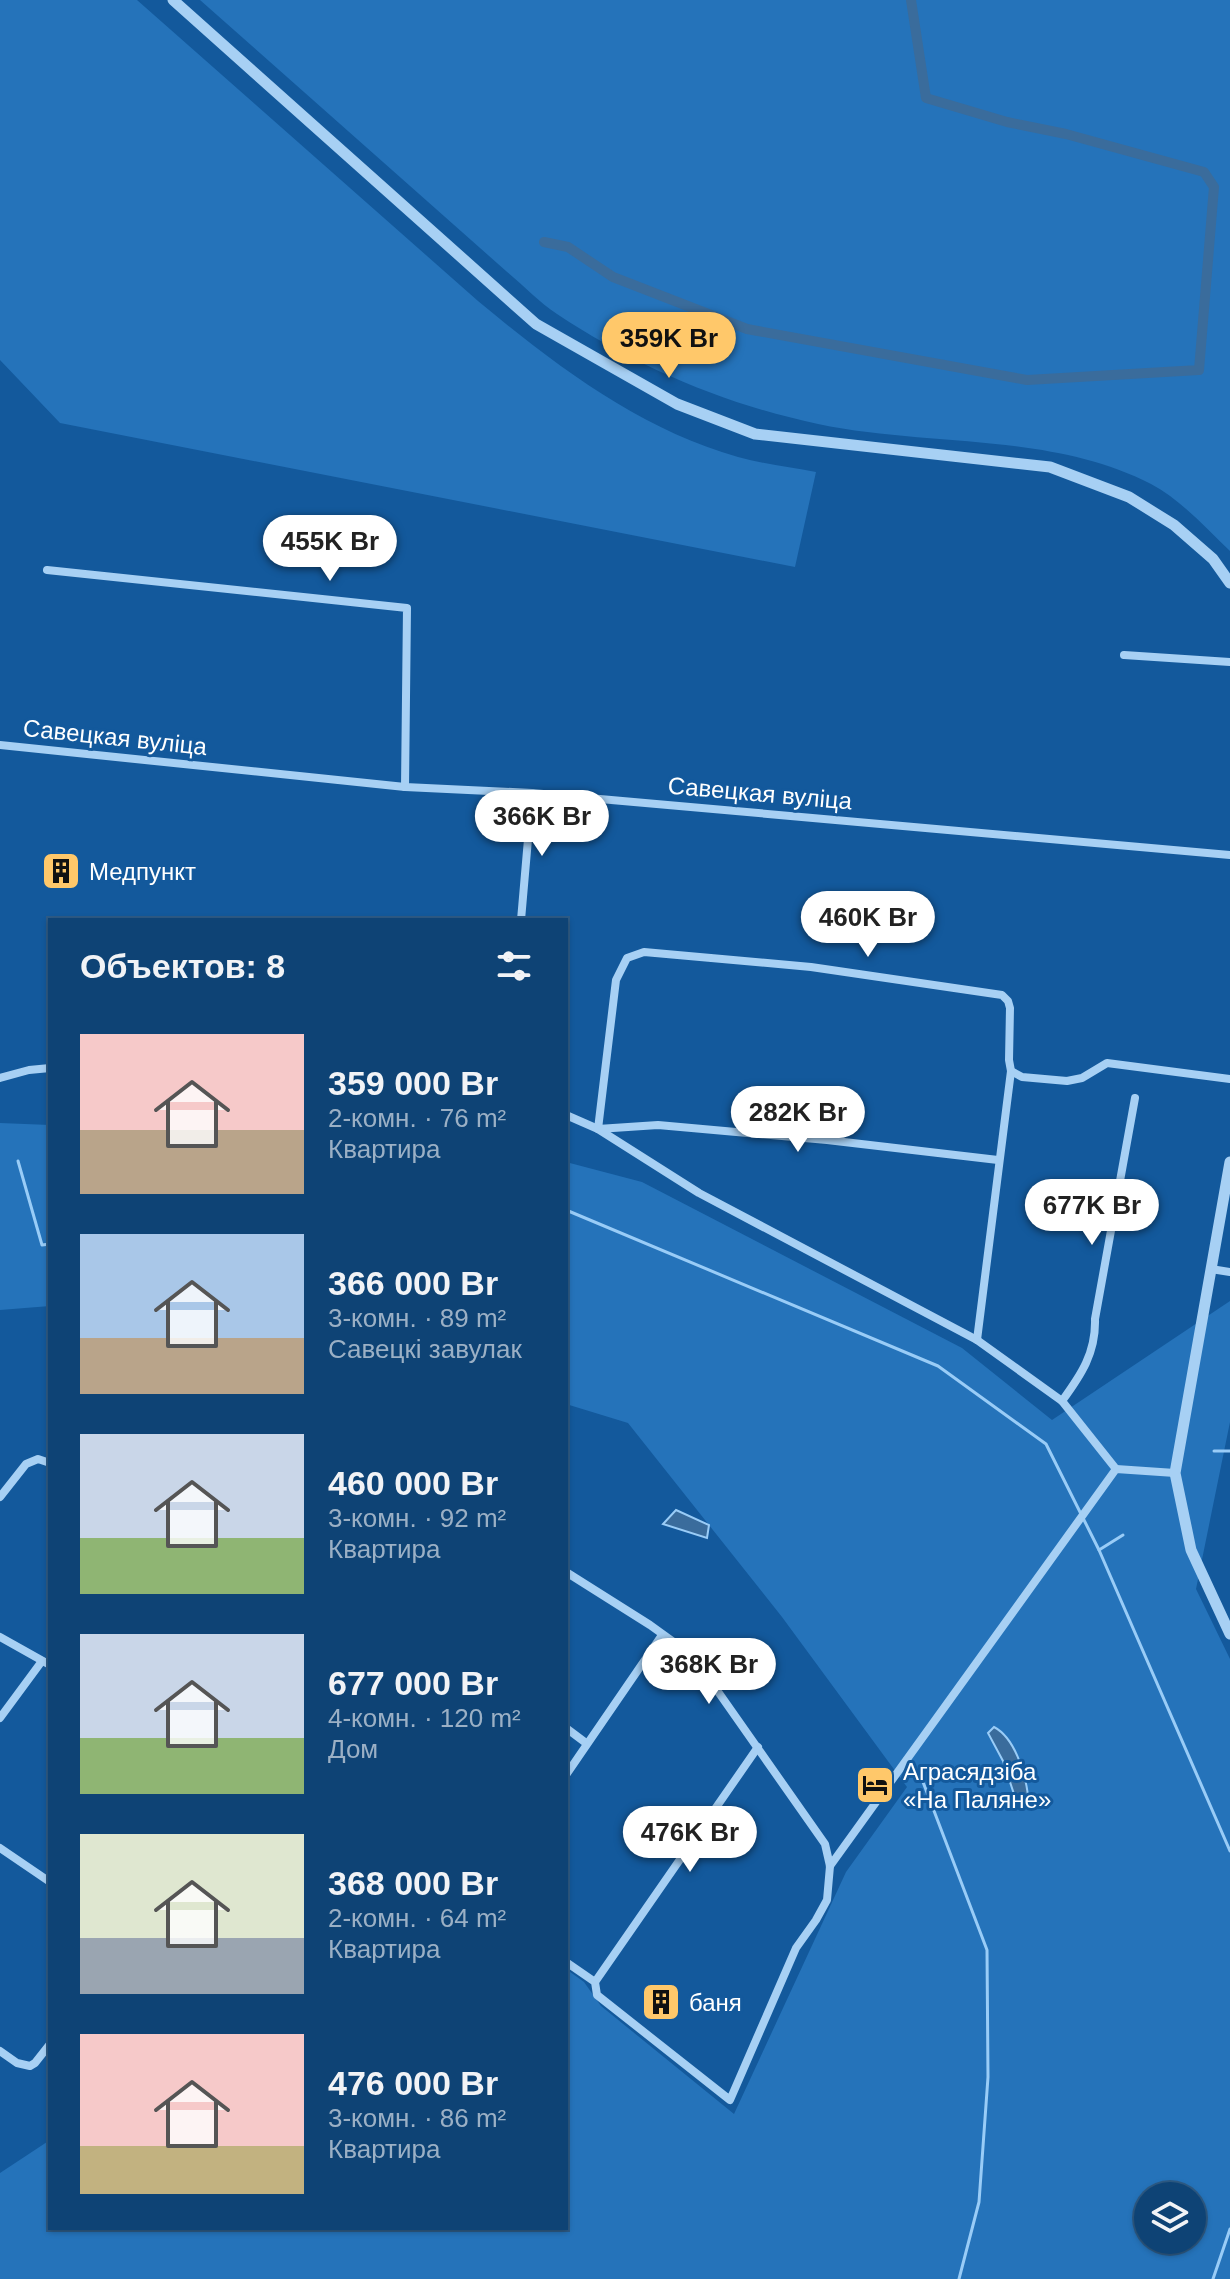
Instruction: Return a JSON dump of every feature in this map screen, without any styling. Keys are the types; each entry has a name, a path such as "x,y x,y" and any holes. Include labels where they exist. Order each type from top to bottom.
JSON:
{"street":[{"path":"173,0 536,324 677,404 755,434 1050,467 1129,497 1174,525 1213,559 1230,583"},
{"path":"47,570 407,608 405,787"},
{"path":"1124,655 1230,662"},
{"name":"Савецкая вуліца","path":"0,745 405,787 532,793 1230,855"},
{"path":"521,918 532,793"},
{"path":"598,1129 616,980 627,958 644,952 811,967 1002,995 1010,1008 1011,1071 977,1340"},
{"path":"1011,1071 1022,1077 1067,1081 1082,1078 1107,1063 1230,1079"},
{"path":"0,1078 48,1068"},
{"path":"1062,1401 1087,1367 1096,1336 1095,1319 1135,1098"},
{"path":"568,1116 598,1129 699,1193 977,1340 1062,1401 1116,1469 1175,1473"},
{"path":"598,1129 658,1125 998,1160"},
{"path":"1230,1162 1175,1473 1191,1550 1230,1634"},
{"path":"1211,1269 1230,1272"},
{"path":"0,1497 26,1464 38,1459 48,1462"},
{"path":"830,1866 1116,1469"},
{"path":"568,1573 693,1656 758,1747 825,1844 830,1866 827,1900 796,1948 730,2100 597,1995 595,1982 758,1747"},
{"path":"568,1772 662,1635"},
{"path":"0,1637 46,1663 0,1718"},
{"path":"568,1730 586,1743"},
{"path":"0,1848 48,1881"},
{"path":"568,1963 595,1982"},
{"path":"0,2051 17,2063 30,2066 48,2047"}],"shaded area":[{"path":"0,0 137,0 478,301 568,371 633,412 702,445 747,459 816,472 795,567 60,423 0,360"},
{"path":"200,0 1230,0 1230,551 1173,498 1151,484 1112,467 1030,448 860,431 783,416 682,381 618,351 544,304"},
{"path":"0,1123 48,1125 48,1306 0,1310"},
{"path":"568,1163 642,1182 962,1348 1052,1420 1230,1301 1230,1422 1196,1589 1230,1659 1230,2279 0,2279 0,2173 48,2141 48,2230 568,2230 568,1970 584,1982 601,2006 734,2114 846,1872 907,1787 782,1617 628,1423 568,1405"},
{"path":"676,1510 709,1525 707,1538 663,1524"},
{"path":"994,1727 1008,1739 1018,1757 1028,1795 1024,1801 1014,1794 1003,1761 988,1733"}],"waterway":[{"path":"544,242 568,247 613,277 747,329 1027,380 1199,370 1214,187 1204,172 926,98 911,0"},
{"path":"18,1161 42,1245 48,1244"},
{"path":"568,1211 938,1366 1046,1444 1099,1550 1230,1851"},
{"path":"1214,1451 1230,1451"},
{"path":"1099,1550 1123,1535"},
{"path":"923,1782 987,1950 988,2077 979,2202 959,2279"},
{"path":"1213,2279 1230,2229"}],"place":[{"name":"Медпункт","path":"61,871"},
{"name":"Аграсядзіба «На Паляне»","path":"875,1785"},
{"name":"баня","path":"661,2002"}]}
